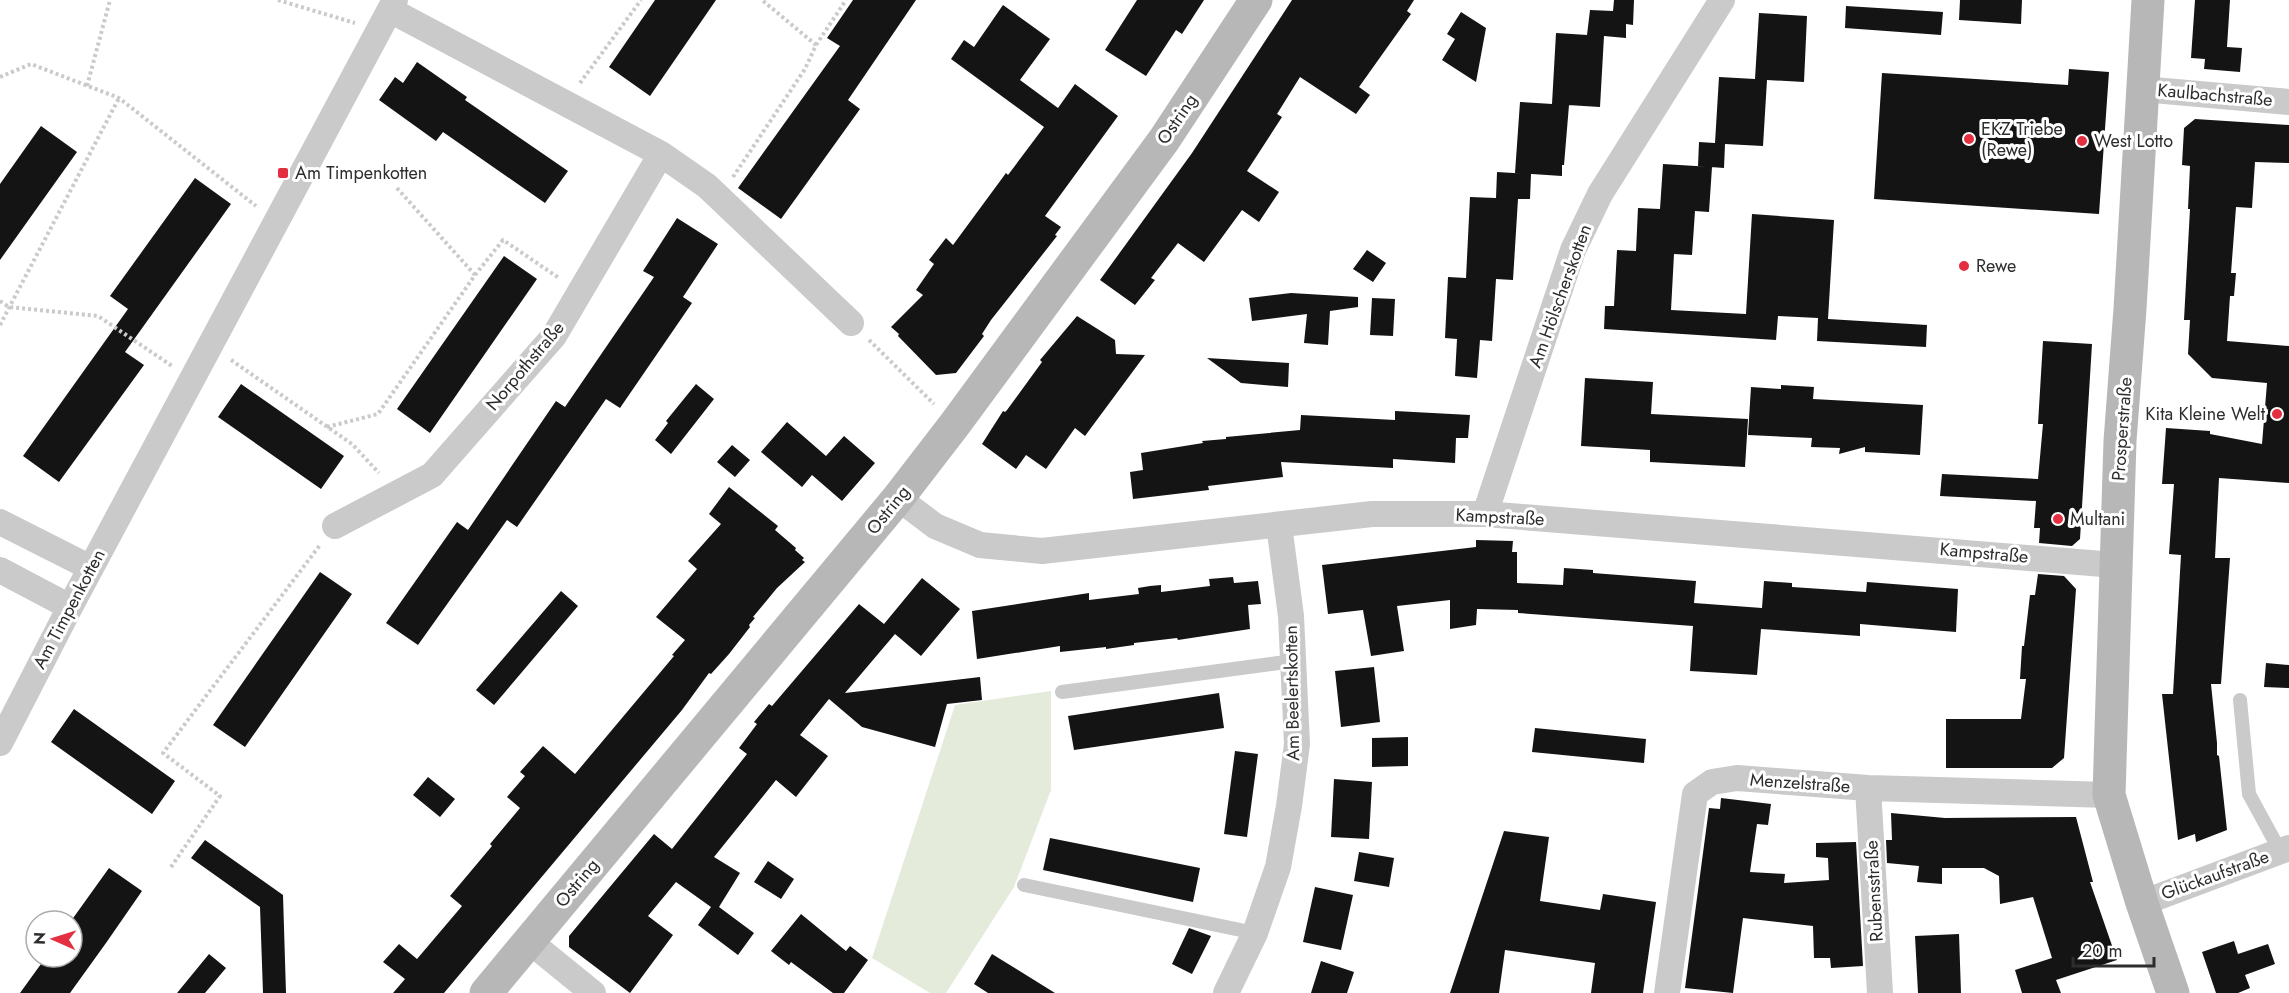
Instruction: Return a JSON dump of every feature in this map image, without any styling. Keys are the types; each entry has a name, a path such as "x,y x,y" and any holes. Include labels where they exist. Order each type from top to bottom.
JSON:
{"street":[{"name":"Ostring","path":"486,993 898,498 1164,140 1256,0"},
{"name":"Am Hölscherskotten","path":"1485,514 1573,250 1600,194 1722,0"},
{"name":"Prosperstraße","path":"2148,0 2131,297 2120,441 2109,795 2142,903 2173,993"},
{"name":"Am Timpenkotten","path":"0,743 70,607 393,5"},
{"path":"393,5 566,104 661,154 707,186 851,323"},
{"name":"Kaulbachstraße","path":"2142,89 2289,102"},
{"name":"Norpothstraße","path":"335,526 432,475 554,336 661,154"},
{"name":"Kampstraße","path":"898,498 934,526 980,545 1042,552 1372,514 1485,514 2115,565"},
{"path":"0,522 91,568"},
{"name":"Am Beelertskotten","path":"1226,993 1254,933 1278,867 1297,744 1291,616 1280,525"},
{"path":"0,570 70,607"},
{"name":"Menzelstraße","path":"1667,993 1695,794 1712,782 1737,778 1868,788 2109,795"},
{"name":"Rubensstraße","path":"1868,788 1880,993"},
{"name":"Glückaufstraße","path":"2142,903 2284,850"},
{"path":"529,941 593,993"}],"lane":[{"path":"1062,692 1293,661"},
{"path":"2240,700 2249,794 2284,850"},
{"path":"1024,885 1254,933"}],"path":[{"path":"87,86 110,0"},
{"path":"278,0 351,21 376,36"},
{"path":"566,104 641,0"},
{"path":"762,0 816,45"},
{"path":"719,197 806,69 816,45 846,0"},
{"path":"0,77 31,64 119,98 276,222"},
{"path":"0,325 119,98"},
{"path":"396,187 475,275"},
{"path":"327,427 378,414 475,275 503,240 580,292"},
{"path":"0,301 9,307 98,316 192,380"},
{"path":"851,323 955,424"},
{"path":"210,346 352,444 398,494"},
{"path":"171,867 220,796 163,753 335,526"}],"green space":[{"path":"1051,691 1051,790 1014,887 946,993 930,993 872,958 955,705"}],"building":[{"path":"655,0 716,0 650,96 609,67"},
{"path":"853,0 916,0 848,100 860,109 781,219 738,188 840,46 827,38"},
{"path":"1137,0 1204,0 1182,34 1176,30 1146,76 1105,50"},
{"path":"1292,0 1414,0 1407,11 1411,14 1359,87 1370,95 1356,114 1300,77 1277,114 1282,117 1247,171 1279,192 1259,222 1242,210 1204,262 1178,243 1151,278 1155,280 1135,305 1100,280 1192,153"},
{"path":"1614,0 1634,0 1633,25 1626,24 1626,38 1604,36 1600,107 1552,104 1556,33 1587,35 1590,10 1613,11"},
{"path":"1960,0 2022,0 2021,24 1959,20"},
{"path":"2195,0 2230,0 2227,47 2242,48 2240,72 2204,69 2205,59 2191,58"},
{"path":"1003,5 1050,39 1020,80 1058,108 1075,84 1118,116 1045,216 1061,227 1055,235 1057,236 991,320 982,334 984,336 956,373 936,375 891,327 923,295 916,290 934,264 929,260 946,238 953,245 1006,173 1008,175 1044,127 951,59 964,40 974,47"},
{"path":"1846,6 1943,12 1941,35 1845,28"},
{"path":"1461,12 1486,28 1476,82 1442,60 1455,39 1447,34"},
{"path":"1759,13 1807,16 1804,82 1767,80 1763,146 1725,144 1724,168 1698,166 1699,142 1715,143 1719,77 1755,79"},
{"path":"417,62 467,97 465,100 568,171 545,203 443,132 436,141 379,100 395,77 403,83"},
{"name":"EKZ Triebe (Rewe)","path":"2069,69 2109,72 2099,214 1874,199 1882,73 2068,85"},
{"path":"1520,102 1569,105 1562,176 1515,173"},
{"path":"2195,119 2289,125 2289,163 2255,162 2252,208 2236,207 2231,273 2236,273 2234,296 2230,296 2227,341 2289,346 2289,483 2219,478 2215,558 2230,558 2221,684 2211,684 2227,830 2196,842 2195,834 2178,840 2162,694 2173,694 2181,555 2169,554 2174,484 2162,484 2166,428 2210,431 2210,434 2262,444 2267,383 2212,378 2188,354 2190,320 2184,320 2190,166 2182,165 2184,128"},
{"path":"41,126 77,152 0,260 0,184"},
{"path":"1663,164 1712,167 1709,212 1695,211 1692,255 1674,254 1671,310 1746,314 1752,214 1834,220 1828,319 1927,325 1926,347 1817,341 1818,318 1778,316 1776,340 1604,329 1605,306 1614,306 1617,250 1636,251 1638,208 1660,209"},
{"path":"1497,172 1531,174 1530,199 1518,199 1513,280 1496,279 1492,341 1480,340 1477,378 1455,376 1457,339 1445,338 1448,277 1466,278 1470,197 1496,198"},
{"path":"195,178 231,204 125,352 144,365 59,482 23,456 128,309 110,296"},
{"path":"677,218 718,244 683,297 692,303 620,408 606,399 517,527 507,520 418,645 386,623 457,522 468,530 556,401 565,407 654,277 643,271"},
{"path":"1367,250 1386,263 1373,282 1353,269"},
{"path":"504,256 537,279 430,433 397,409"},
{"path":"1291,293 1358,297 1358,307 1330,311 1328,345 1304,343 1307,314 1252,321 1249,298"},
{"path":"1372,298 1395,299 1393,336 1370,335"},
{"path":"1077,316 1115,340 1116,354 1145,355 1085,436 1075,428 1046,469 1026,455 1016,469 982,444 1003,411 1007,410 1042,362 1040,360"},
{"path":"2043,341 2092,344 2080,539 2072,546 2039,543 2040,528 2034,528 2036,501 1940,496 1942,474 2038,479 2043,424 2038,424"},
{"path":"1207,358 1289,363 1288,387 1241,383"},
{"path":"1585,378 1653,382 1651,414 1748,419 1745,467 1650,462 1650,450 1581,446"},
{"path":"241,384 344,456 321,489 218,417"},
{"path":"696,384 714,399 671,454 655,440 668,423 666,421"},
{"path":"1781,385 1814,387 1813,399 1923,405 1920,455 1865,452 1865,447 1839,454 1840,448 1811,447 1812,438 1748,435 1751,387 1781,389"},
{"path":"1395,411 1470,415 1468,438 1456,438 1455,463 1393,459 1393,468 1281,462 1283,477 1208,486 1209,490 1133,499 1130,472 1143,470 1141,453 1203,443 1202,441 1226,439 1226,437 1300,430 1301,415 1395,420"},
{"path":"787,422 826,456 844,436 875,463 842,501 812,475 802,487 761,452"},
{"path":"732,445 750,460 735,477 717,462"},
{"path":"729,487 778,526 775,530 796,548 795,550 805,562 777,588 753,617 755,618 749,625 750,627 729,654 711,674 709,673 682,710 444,993 393,993 405,979 383,962 399,944 417,959 462,906 450,896 520,808 507,797 525,776 520,772 543,746 575,774 685,640 656,617 697,569 688,561 721,524 709,514"},
{"path":"1476,540 1513,541 1512,552 1517,552 1517,583 1563,585 1564,568 1593,570 1593,573 1696,581 1694,603 1762,608 1764,581 1792,583 1792,587 1866,592 1867,582 1958,589 1956,632 1860,624 1860,636 1761,629 1757,675 1690,671 1693,626 1518,613 1518,610 1477,609 1476,625 1450,629 1450,600 1397,606 1404,651 1371,656 1363,610 1328,614 1322,565 1476,547"},
{"path":"320,572 352,594 245,747 213,725"},
{"path":"2038,574 2064,576 2076,589 2064,758 2052,768 1946,768 1946,719 2021,719 2026,679 2020,679 2022,646 2024,646 2030,595 2035,595"},
{"path":"1233,577 1234,583 1258,581 1261,604 1248,605 1250,629 1178,640 1177,638 1134,643 1134,645 1106,649 1106,647 1060,652 1060,646 977,659 972,611 1089,593 1089,600 1139,594 1138,588 1150,586 1161,585 1161,592 1210,586 1209,579"},
{"path":"922,578 960,609 921,656 895,634 845,693 980,677 982,700 947,704 935,747 862,727 829,699 800,735 828,756 796,797 776,780 714,857 740,873 719,907 754,933 738,955 698,925 711,907 676,882 648,916 673,935 630,993 569,947 569,936 654,834 672,849 747,754 739,748 757,724 754,722 769,704 772,706 859,604 884,624"},
{"path":"561,591 578,606 494,705 476,690"},
{"path":"2266,663 2289,665 2289,688 2264,687"},
{"path":"1374,667 1380,722 1341,727 1335,671"},
{"path":"1219,693 1224,728 1074,750 1068,716"},
{"path":"74,709 175,781 152,814 51,742"},
{"path":"1535,728 1646,739 1644,763 1532,752"},
{"path":"1408,737 1408,766 1372,767 1372,738"},
{"path":"1235,751 1258,754 1247,837 1224,834"},
{"path":"428,777 455,799 440,817 413,795"},
{"path":"1334,779 1372,782 1369,839 1331,837"},
{"path":"1721,798 1771,804 1768,825 1757,824 1750,872 1785,874 1784,883 1829,880 1828,858 1816,857 1816,843 1856,842 1863,966 1831,968 1830,958 1814,958 1813,926 1743,918 1733,993 1685,988 1709,808 1720,809"},
{"path":"1891,813 1945,818 2076,817 2093,882 2090,882 2117,960 2056,980 2061,993 2022,993 2015,970 2052,958 2033,897 2000,904 1999,876 1984,868 1942,868 1942,884 1917,882 1919,866 1887,863 1886,840 1892,840"},
{"path":"1504,831 1549,837 1540,901 1600,910 1603,894 1656,902 1643,993 1591,993 1595,963 1505,950 1499,993 1450,993"},
{"path":"1050,838 1200,868 1193,902 1043,870"},
{"path":"205,840 283,895 286,993 263,993 260,907 191,858"},
{"path":"1359,852 1394,858 1389,887 1354,881"},
{"path":"768,861 794,879 781,899 754,882"},
{"path":"109,868 142,891 70,993 20,993 37,969 84,969 84,909 80,909"},
{"path":"1315,887 1353,895 1341,950 1303,942"},
{"path":"801,914 846,951 850,946 868,960 844,993 833,993 791,962 789,965 771,951"},
{"path":"1189,928 1211,936 1192,974 1172,964"},
{"path":"1959,934 1961,993 1918,993 1915,936"},
{"path":"2234,941 2238,954 2268,944 2275,964 2245,975 2250,988 2238,993 2216,993 2202,952"},
{"path":"209,954 226,968 205,993 177,993"},
{"path":"992,954 1055,993 988,993 974,984"},
{"path":"1321,961 1354,972 1347,993 1311,993"}],"place":[{"name":"EKZ Triebe (Rewe)","path":"1969,139"},
{"name":"West Lotto","path":"2082,141"},
{"name":"Am Timpenkotten","path":"283,173"},
{"name":"Rewe","path":"1964,266"},
{"name":"Kita Kleine Welt","path":"2277,414"},
{"name":"Multani","path":"2058,519"}]}
